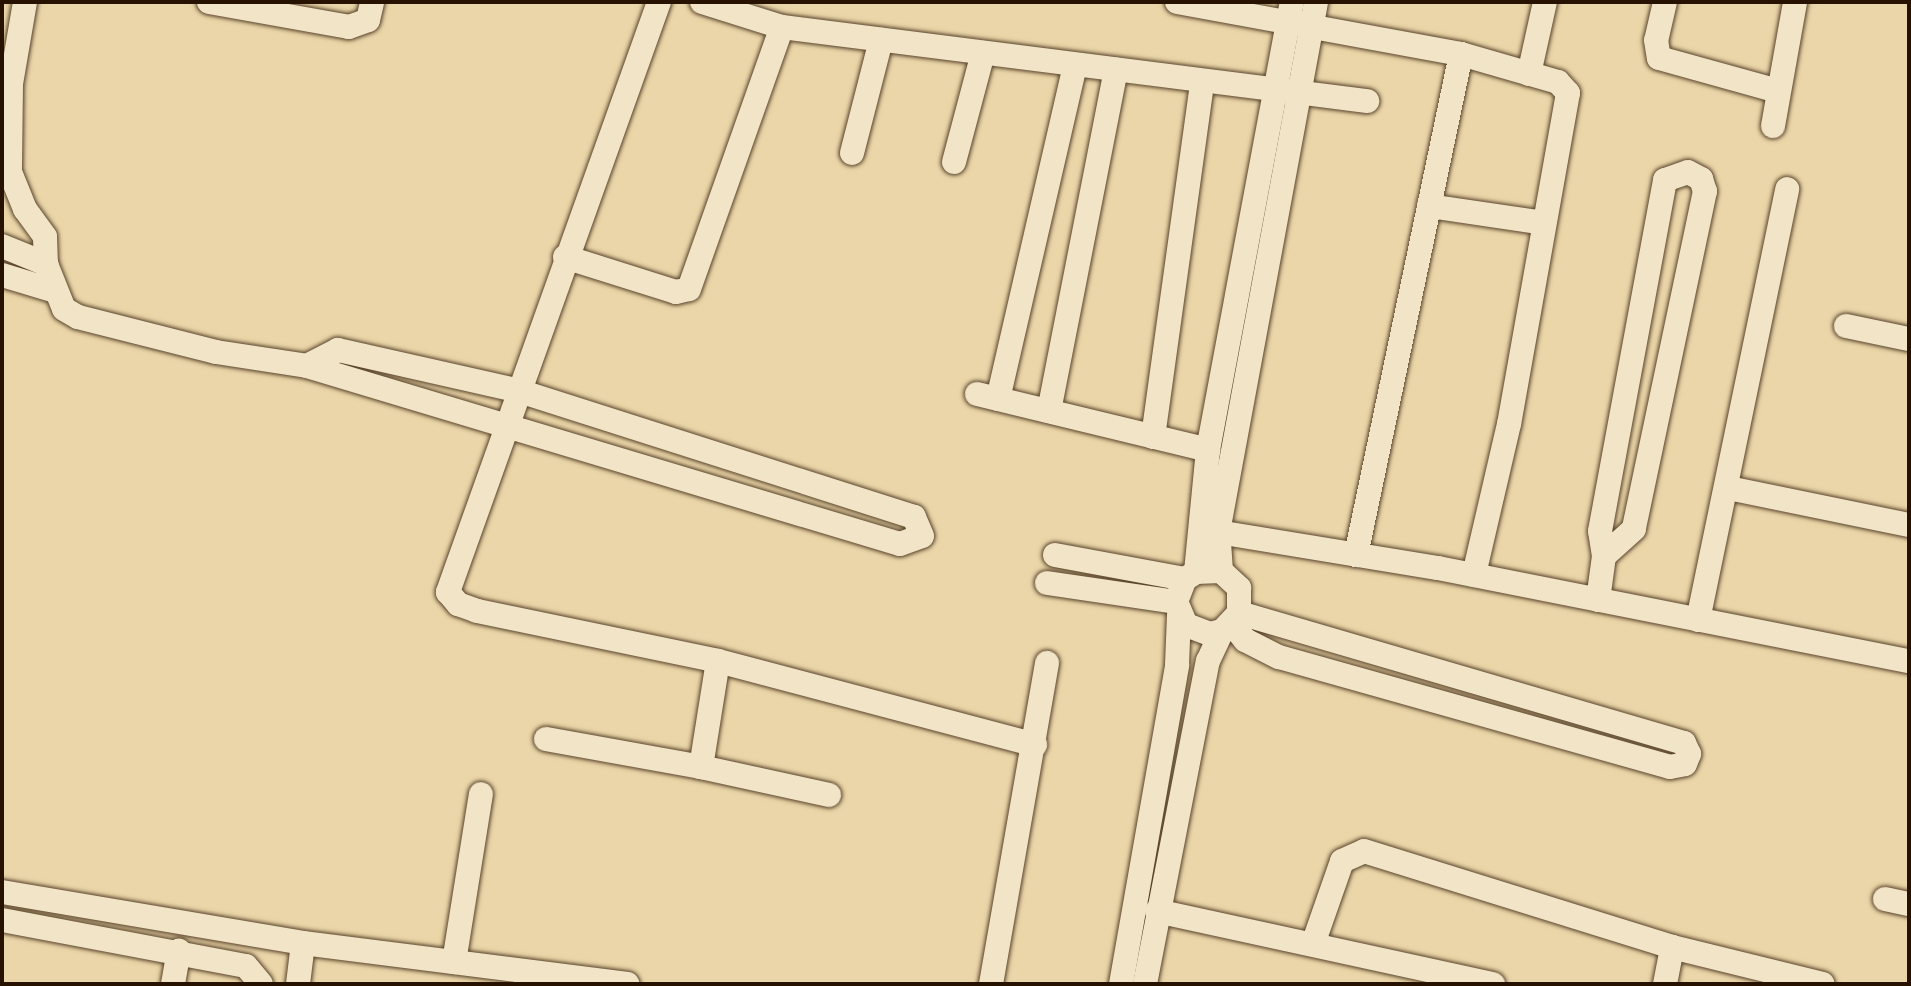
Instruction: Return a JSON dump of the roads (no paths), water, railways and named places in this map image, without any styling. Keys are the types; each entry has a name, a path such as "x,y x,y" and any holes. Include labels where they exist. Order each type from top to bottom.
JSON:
{"street":[{"path":"25,2 11,27 10,172 24,209 45,237 46,264 64,309 78,317 216,352 307,366 509,424 900,544 922,536 914,517 520,391 338,350 307,366"},
{"path":"209,2 349,27 368,20 372,2"},
{"path":"659,2 565,257 509,424 450,579 448,592 458,604 718,661 1035,745"},
{"path":"702,2 782,27 1367,101"},
{"path":"1177,2 1297,19 1461,54 1558,82 1568,93 1509,424 1474,575"},
{"path":"1121,984 1177,665 1178,608 1191,575 1208,450 1274,91 1297,19 1316,2"},
{"path":"1529,74 1545,2"},
{"path":"1665,2 1656,40 1659,58 1778,91"},
{"path":"1773,126 1795,2"},
{"path":"1145,984 1157,911 1208,661 1231,622 1238,588 1220,571 1219,531 1301,92 1297,19"},
{"path":"565,257 676,292 689,289 782,27"},
{"path":"852,153 881,40"},
{"path":"954,162 983,52"},
{"path":"1356,555 1461,54"},
{"path":"1076,65 987,397 1208,450"},
{"path":"1049,411 1116,70"},
{"path":"1153,437 1202,82"},
{"path":"1598,600 1604,556 1603,509 1665,180 1688,172 1700,178 1705,191 1634,529 1604,556"},
{"path":"1698,620 1728,488 1787,189"},
{"path":"1429,206 1544,223"},
{"path":"2,246 46,264"},
{"path":"2,275 55,291"},
{"path":"1846,326 1909,340"},
{"path":"1728,488 1909,525"},
{"path":"1219,531 1474,575 1909,661"},
{"path":"1055,555 1191,575 1220,571"},
{"path":"1046,583 1178,608 1197,632 1231,622 1684,743 1689,754 1685,764 1670,767 1279,657 1245,640 1231,622"},
{"path":"701,767 718,661"},
{"path":"991,984 1035,745 1047,663"},
{"path":"546,739 701,767 828,795"},
{"path":"454,962 481,794"},
{"path":"1312,944 1342,861 1364,851 1778,979 1823,984"},
{"path":"2,892 303,943 627,984"},
{"path":"1885,899 1909,904"},
{"path":"1157,911 1493,984"},
{"path":"2,920 179,951 246,966 261,984"},
{"path":"298,984 303,943"},
{"path":"1665,984 1672,947"},
{"path":"173,984 179,951"}]}
